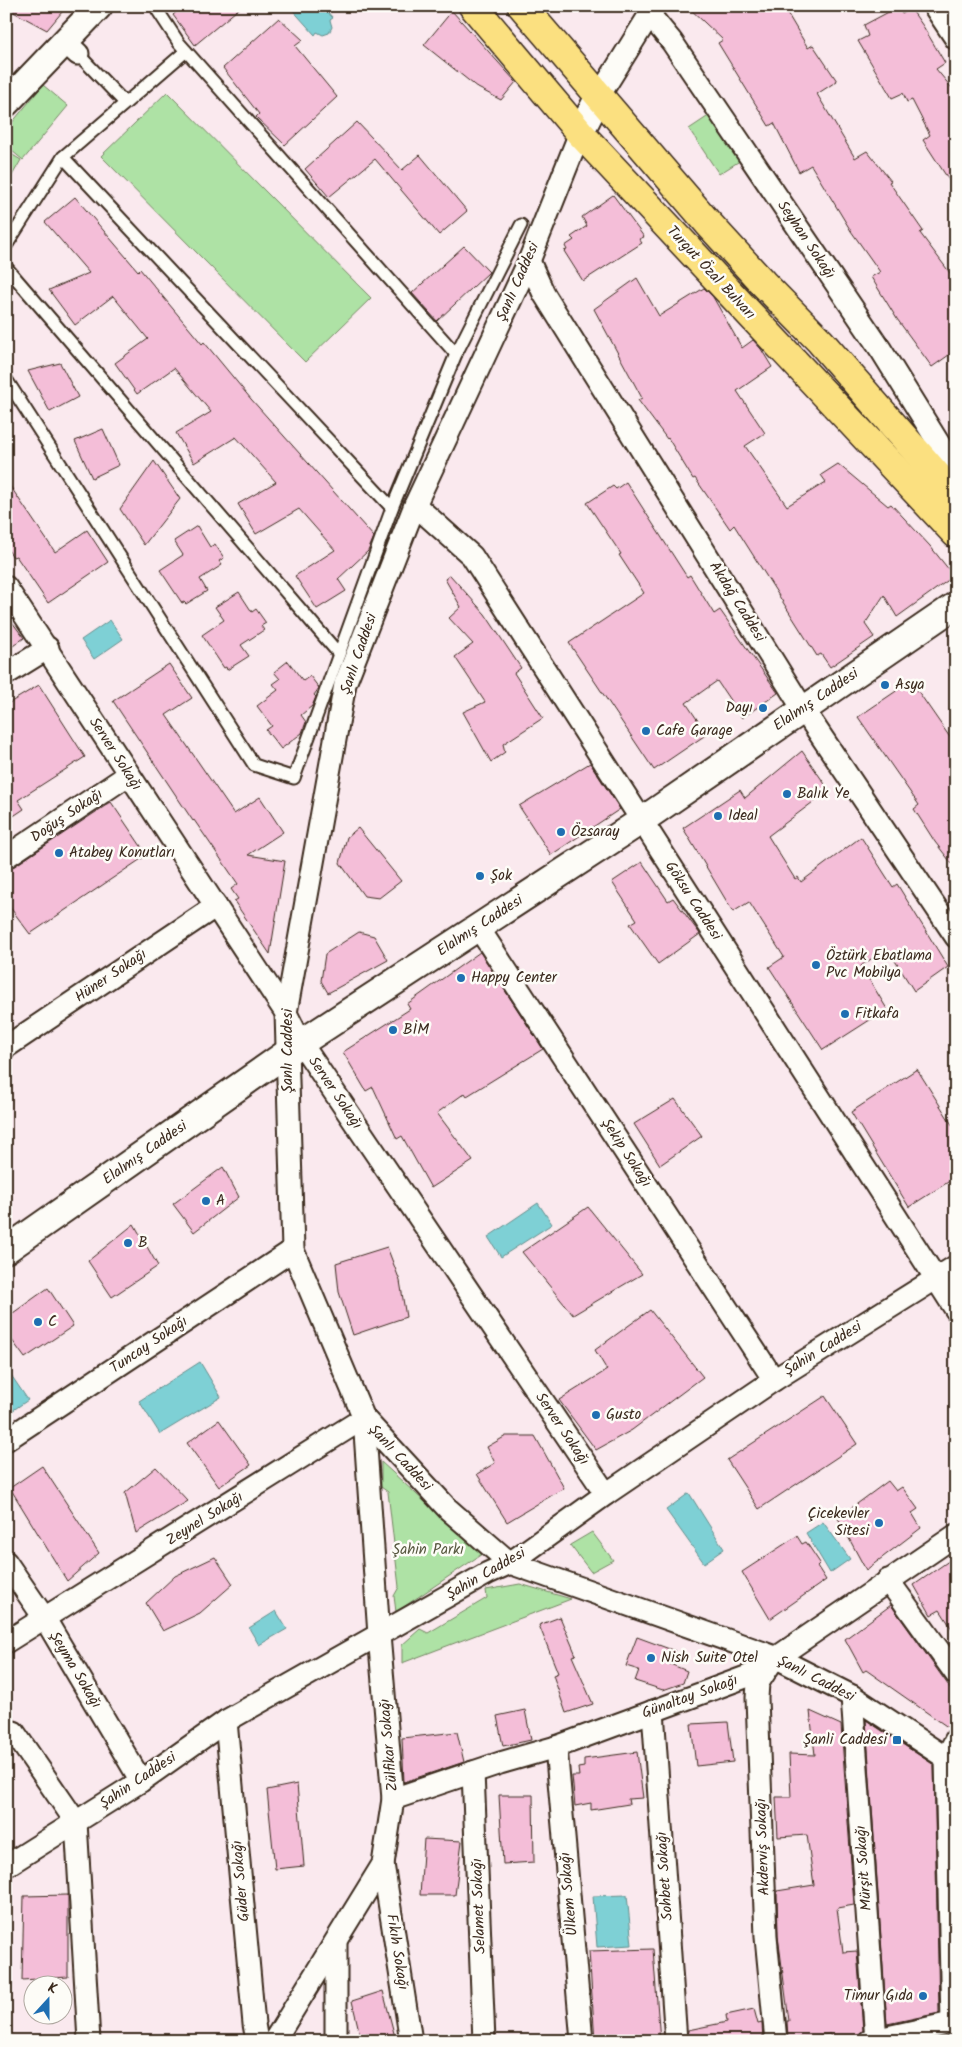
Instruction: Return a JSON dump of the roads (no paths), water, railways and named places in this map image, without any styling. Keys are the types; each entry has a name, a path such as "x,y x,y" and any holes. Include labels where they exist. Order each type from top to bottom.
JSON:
{"main road":[{"name":"Turgut Özal Bulvarı","path":"473,6 580,133 956,534"},
{"name":"Turgut Özal Bulvarı","path":"522,6 708,223 762,283 820,341 956,497"}],"street":[{"path":"6,103 71,48 99,6"},
{"path":"934,6 956,39"},
{"name":"Şanlı Caddesi","path":"652,10 599,96 580,133 529,261 415,505 345,684 286,1013 294,1048 293,1250 364,1418 448,1510 510,1563 775,1657 852,1696 946,1758"},
{"name":"Seyhan Sokağı","path":"652,10 881,350 956,471"},
{"name":"Akdağ Caddesi","path":"529,261 544,294 803,709 956,937"},
{"name":"Göksu Caddesi","path":"415,505 472,556 956,1310"},
{"name":"Server Sokağı","path":"6,587 48,648 128,775 286,1013"},
{"name":"Elalmış Caddesi","path":"6,1250 294,1048 642,821 956,605"},
{"path":"6,674 48,648"},
{"name":"Doğuş Sokağı","path":"6,857 128,775"},
{"name":"Hüner Sokağı","path":"6,1047 216,906"},
{"name":"Şekip Sokağı","path":"478,927 774,1380"},
{"name":"Server Sokağı","path":"294,1048 606,1494"},
{"name":"Tuncay Sokağı","path":"6,1440 293,1250"},
{"name":"Şahin Caddesi","path":"6,1866 141,1781 226,1721 488,1573 510,1563 606,1494 774,1380 956,1266"},
{"name":"Zeynel Sokağı","path":"6,1642 364,1418"},
{"name":"Zülfikar Sokağı","path":"274,2041 383,1864 394,1799 379,1635 364,1418"},
{"name":"Günaltay Sokağı","path":"394,1799 556,1746 751,1675 956,1535"},
{"name":"Şeyma Sokağı","path":"6,1562 45,1619 141,1781"},
{"path":"888,1580 956,1674"},
{"name":"Akderviş Sokağı","path":"775,1657 758,1683 758,1698 766,1937 776,2041"},
{"name":"Mürşit Sokağı","path":"852,1696 873,2040"},
{"name":"Sohbet Sokağı","path":"653,1711 676,2041"},
{"name":"Güder Sokağı","path":"226,1721 257,2041"},
{"path":"14,1732 76,1822 89,2041"},
{"path":"873,2040 954,2022 946,1758 956,1740"},
{"name":"Ülkem Sokağı","path":"556,1746 582,2041"},
{"name":"Selamet Sokağı","path":"473,1772 484,2041"},
{"name":"Fıkıh Sokağı","path":"383,1864 411,2041"},
{"path":"336,1943 336,2041"}],"lane":[{"path":"162,6 158,11 186,51 456,354"},
{"path":"71,48 125,103"},
{"path":"6,246 63,156 186,51"},
{"path":"63,156 392,508"},
{"path":"6,378 254,765 294,778 392,508 456,354 521,225"},
{"path":"6,267 339,654"}],"water":[{"path":"289,6 322,6 333,18 330,20 332,27 329,33 323,35 317,32 315,35"},
{"path":"110,620 123,639 94,659 81,640"},
{"path":"538,1203 552,1224 501,1257 488,1237"},
{"path":"200,1362 221,1397 160,1434 139,1401"},
{"path":"11,1375 28,1400 6,1415 6,1379"},
{"path":"689,1493 724,1549 704,1563 666,1510"},
{"path":"823,1522 850,1559 830,1573 806,1533"},
{"path":"276,1611 287,1629 259,1645 249,1628"},
{"path":"627,1895 632,1945 597,1947 593,1896"}],"place":[{"name":"Asya","path":"885,685"},
{"name":"Dayı","path":"763,708"},
{"name":"Cafe Garage","path":"646,731"},
{"name":"Balık Ye","path":"787,794"},
{"name":"Ideal","path":"718,816"},
{"name":"Özsaray","path":"561,832"},
{"name":"Atabey Konutları","path":"59,853"},
{"name":"Şok","path":"480,876"},
{"name":"Öztürk Ebatlama Pvc Mobilya","path":"816,965"},
{"name":"Happy Center","path":"461,978"},
{"name":"Fitkafa","path":"845,1014"},
{"name":"BİM","path":"393,1030"},
{"name":"A","path":"206,1201"},
{"name":"B","path":"128,1243"},
{"name":"C","path":"38,1322"},
{"name":"Gusto","path":"596,1415"},
{"name":"Çicekevler Sitesi","path":"879,1523"},
{"name":"Nish Suite Otel","path":"651,1658"},
{"name":"Şanli Caddesi","path":"897,1740"},
{"name":"Timur Gıda","path":"923,1996"}],"park label":[{"name":"Şahin Parkı","path":"428,1550"}]}
